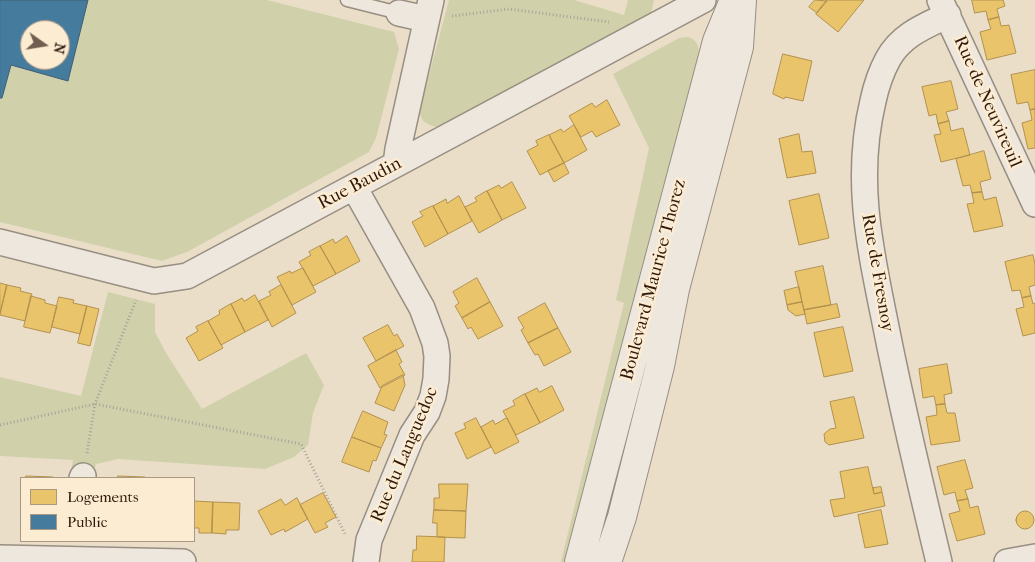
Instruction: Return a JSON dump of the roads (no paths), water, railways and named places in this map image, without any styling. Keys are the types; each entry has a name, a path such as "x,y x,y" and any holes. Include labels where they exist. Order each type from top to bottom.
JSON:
{"street":[{"name":"Rue Baudin","path":"0,242 154,281 187,276 396,164 663,10 703,0"},
{"name":"Boulevard Maurice Thorez","path":"579,562 717,41 734,0"},
{"name":"Boulevard Maurice Thorez","path":"607,562 624,508 660,366 676,289 739,47 742,0"},
{"name":"Rue de Neuvireuil","path":"944,7 1035,204"},
{"name":"Rue de Fresnoy","path":"939,562 902,408 867,225 864,146 877,86 888,59 899,43 944,7"},
{"path":"396,164 429,10 399,13"},
{"name":"Rue du Languedoc","path":"354,187 422,308 435,342 437,356 433,396 427,412 412,435 369,540 366,562"},
{"path":"0,558 79,550 183,562"},
{"path":"1007,562 1035,557"}],"lane":[{"path":"347,0 399,13"}]}
